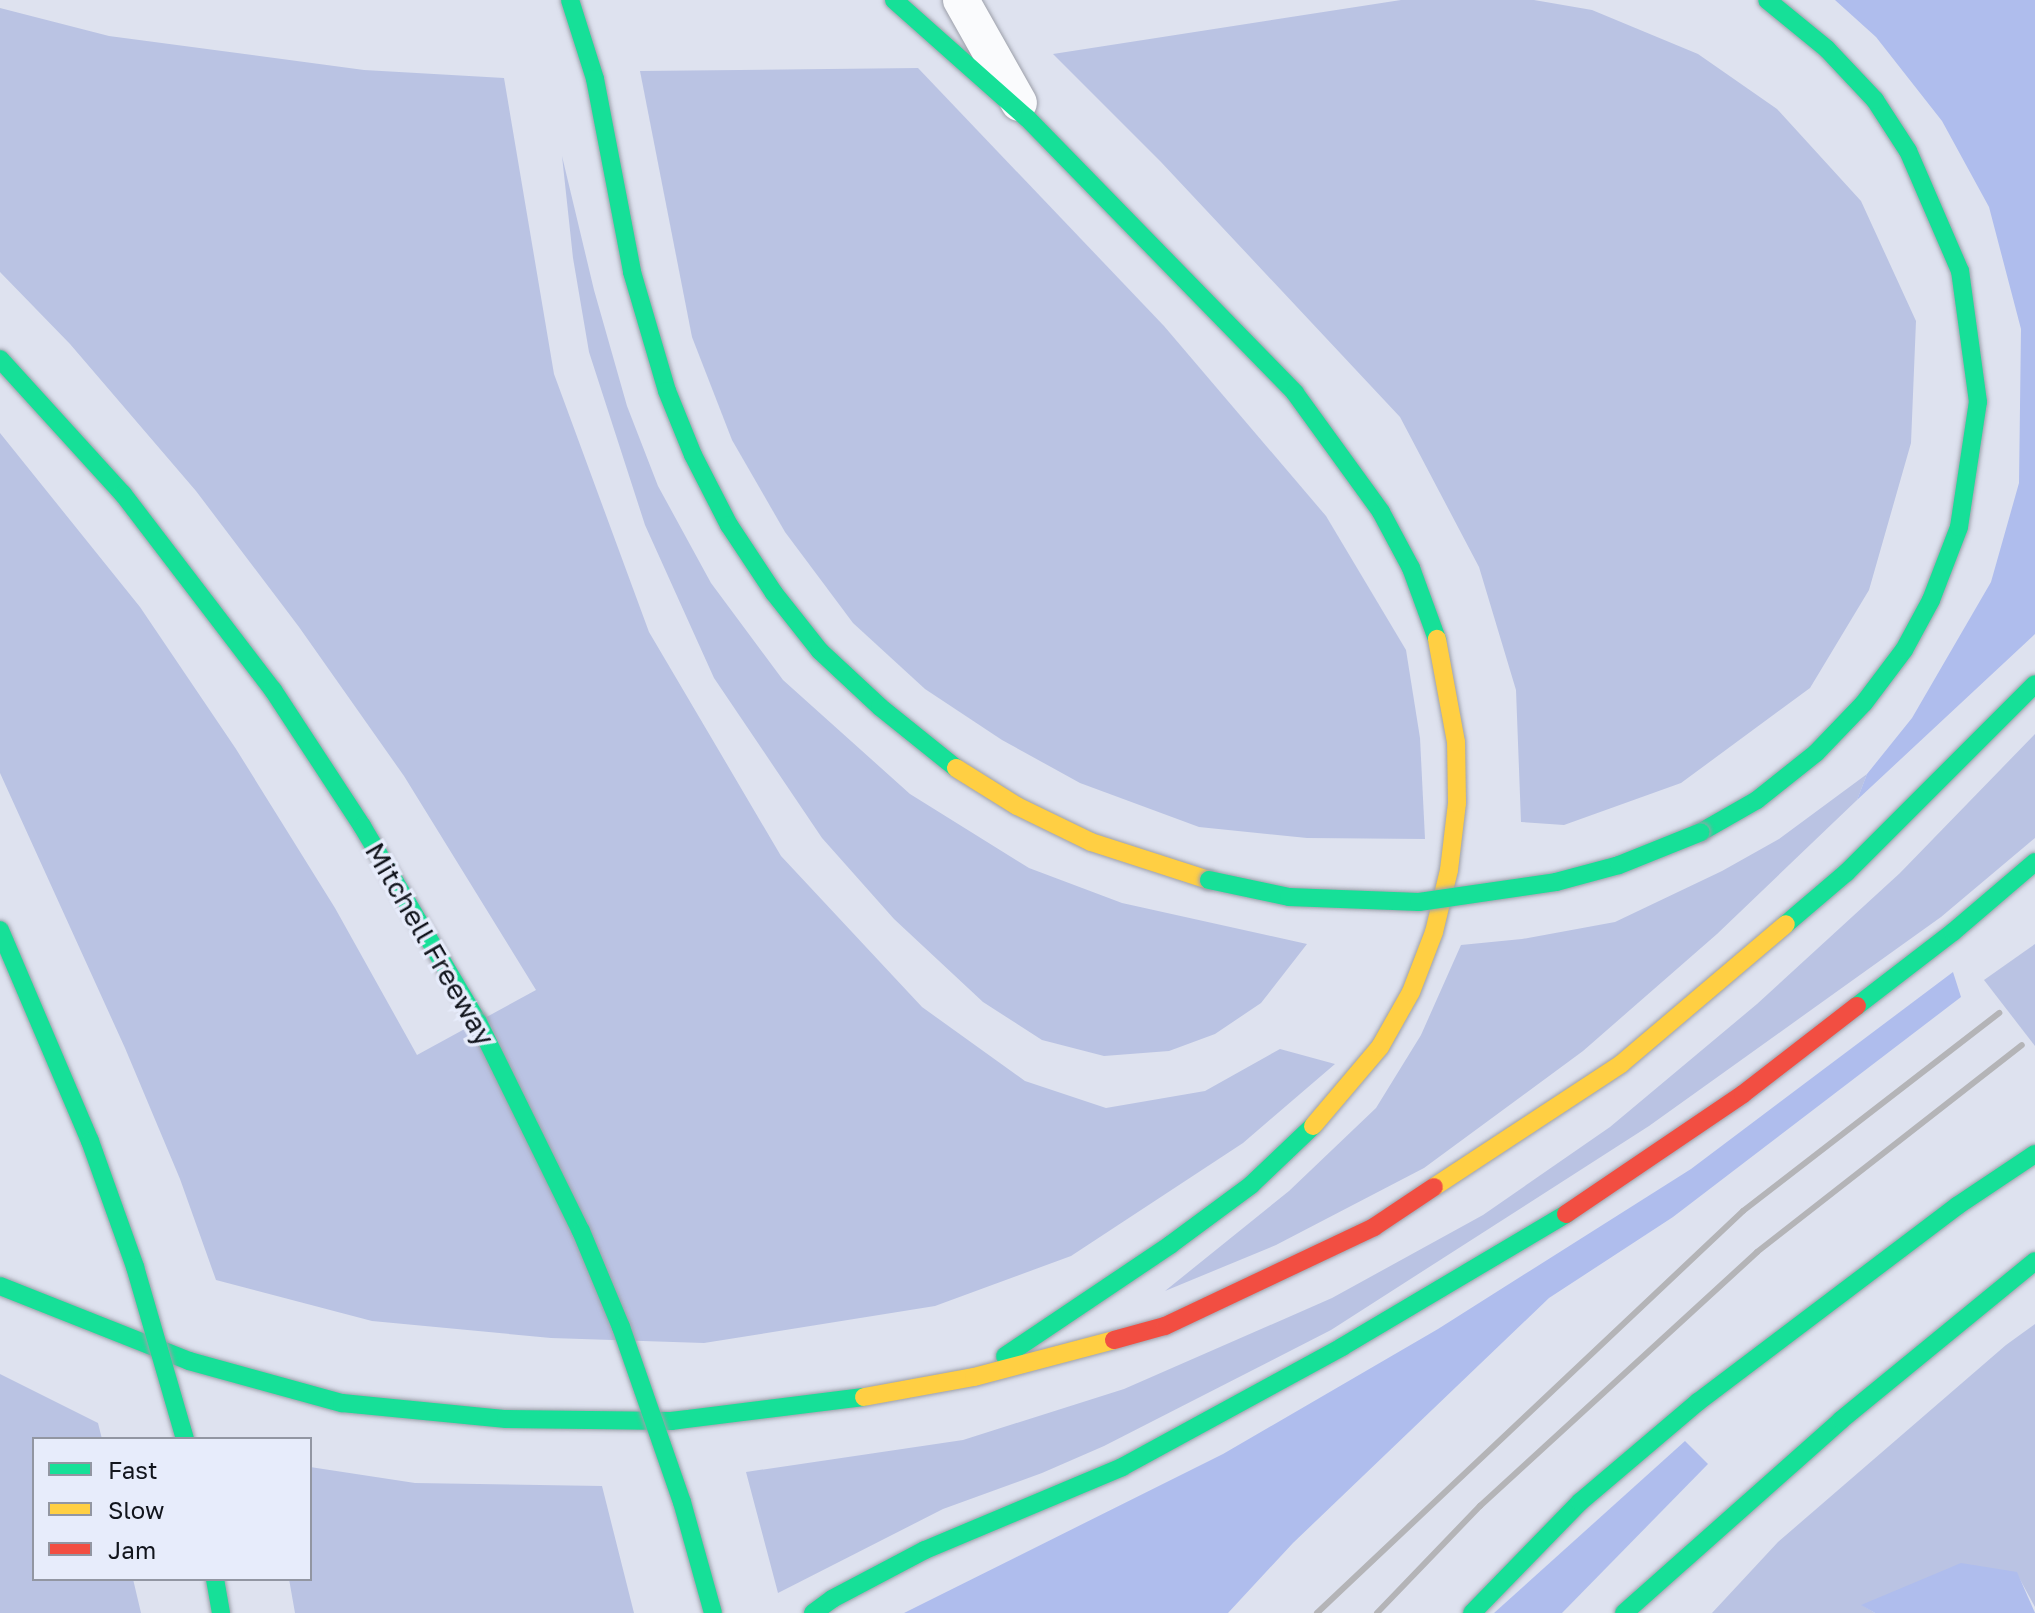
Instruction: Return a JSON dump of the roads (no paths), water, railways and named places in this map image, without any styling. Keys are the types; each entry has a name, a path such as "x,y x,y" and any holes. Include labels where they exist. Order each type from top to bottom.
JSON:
{"highway":[{"path":"570,0 595,79 632,272 667,391 693,455 729,525 774,593 820,651 880,707 953,766 1017,806 1091,842 1209,880 1289,897 1419,902 1556,882 1619,865 1701,832 1757,800 1816,753 1864,703 1904,650 1931,600 1959,527 1978,402 1960,271 1908,151 1875,100 1788,13 1767,0"},
{"path":"894,0 1027,118 1295,393 1381,512 1411,568 1433,623 1447,679 1456,742 1457,803 1445,886 1434,932 1411,992 1380,1047 1329,1111 1251,1185 1170,1245 974,1377"},
{"name":"Mitchell Freeway","path":"0,359 123,494 273,690 362,826 478,1022 575,1218 621,1327 682,1502 713,1613"},
{"path":"0,1286 189,1361 342,1403 506,1419 671,1421 823,1405 974,1377 1165,1326 1374,1227 1621,1064 1846,873 2035,684"},
{"path":"813,1613 832,1599 925,1550 1122,1467 1342,1347 1544,1229 1743,1094 1953,932 2035,862"},
{"path":"0,929 90,1141 135,1267 184,1437"},
{"path":"1472,1613 1580,1502 1698,1402 1906,1243 2035,1154"},
{"path":"1624,1613 1841,1420 2035,1261"},
{"path":"215,1581 221,1613"}],"lane":[{"path":"961,0 1027,118"}],"railway":[{"path":"1317,1613 1743,1211 1999,1013"},
{"path":"1377,1613 1480,1506 1757,1252 2022,1045"}]}
